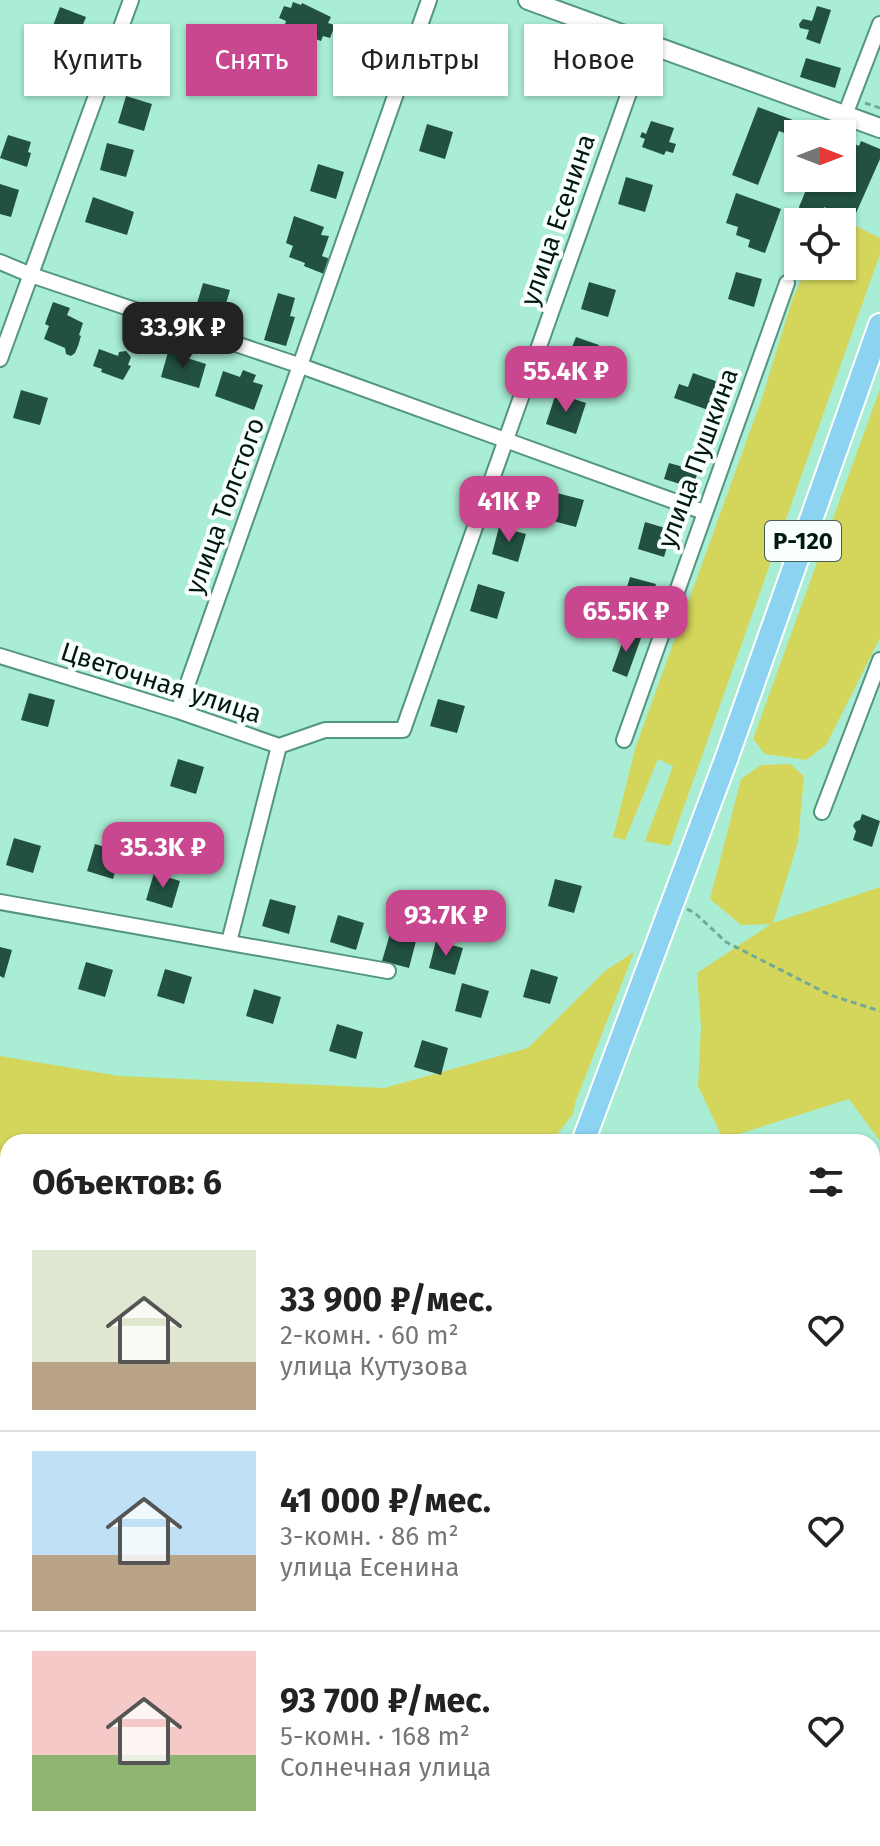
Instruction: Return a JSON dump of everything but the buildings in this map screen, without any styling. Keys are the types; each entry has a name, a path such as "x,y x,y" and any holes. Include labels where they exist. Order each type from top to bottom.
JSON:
{"main road":[{"name":"Р-120","path":"586,1134 673,902 880,325"}],"street":[{"path":"0,359 131,0"},
{"name":"улица Толстого","path":"178,711 429,0"},
{"path":"528,0 596,24"},
{"path":"845,115 880,24"},
{"path":"663,48 880,128"},
{"name":"улица Есенина","path":"403,730 628,96"},
{"path":"0,262 301,366 704,512"},
{"name":"улица Пушкина","path":"624,740 787,283"},
{"name":"Цветочная улица","path":"0,656 279,746 325,730 403,730"},
{"path":"822,812 880,660"},
{"path":"229,942 279,746"},
{"path":"0,902 388,971"}],"path":[{"path":"673,902 695,913 726,942 830,995 880,1011"}],"shaded area":[{"path":"856,226 880,238 880,254 670,846 645,841 673,766 658,759 625,840 613,837 635,749 762,398 793,297 801,280 856,280"},
{"path":"880,389 880,638 826,745 806,760 765,754 753,739"},
{"path":"790,764 804,776 798,842 773,923 880,887 880,1134 875,1134 849,1099 739,1134 721,1134 698,1086 701,1027 697,973 771,924 741,925 710,899 741,779 761,765"},
{"path":"634,952 573,1114 557,1134 0,1134 0,1056 119,1076 384,1088 528,1048 605,971"}]}
